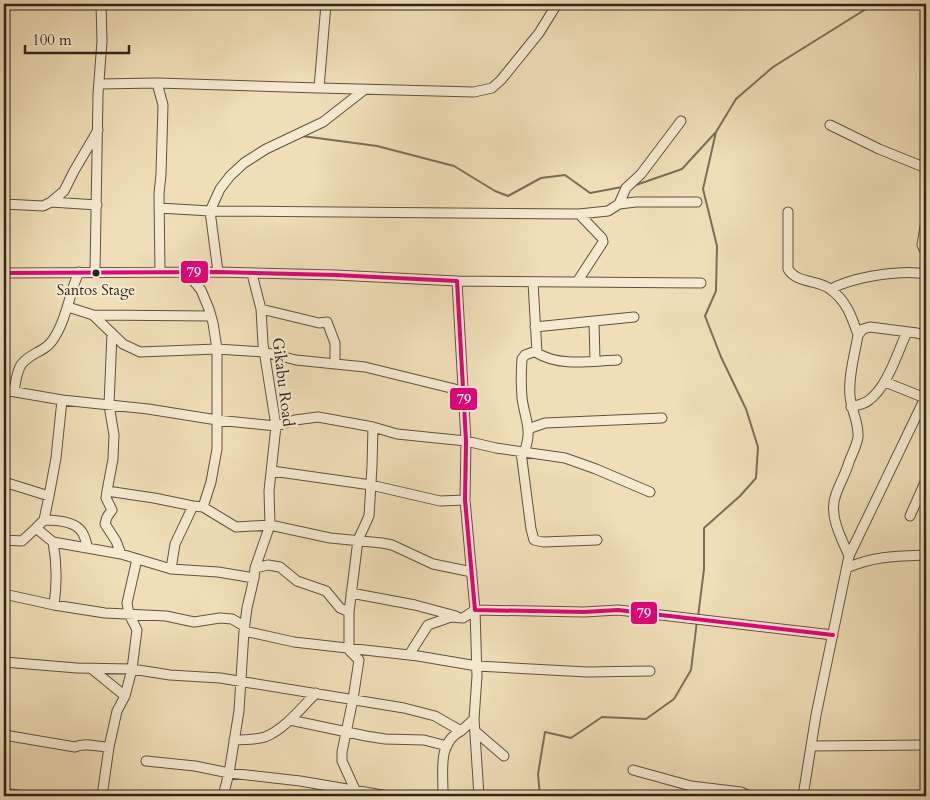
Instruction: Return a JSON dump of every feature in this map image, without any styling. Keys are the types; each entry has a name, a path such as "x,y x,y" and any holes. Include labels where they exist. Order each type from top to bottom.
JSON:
{"street":[{"path":"95,272 99,84 102,41 101,4"},
{"path":"320,88 326,4"},
{"path":"99,84 157,83 474,92 492,88 518,60 556,5 546,4"},
{"path":"157,83 163,104 159,208 160,272"},
{"path":"218,272 210,211 220,189 230,176 244,163 266,149 324,122 364,90"},
{"path":"619,204 626,188 641,174 681,121"},
{"path":"830,125 879,149 926,168"},
{"path":"4,204 43,206 64,192 74,170 98,130"},
{"path":"51,202 97,205"},
{"path":"159,208 210,211 579,214 608,211 619,204 636,202 697,202"},
{"path":"788,212 788,269 795,275 831,289 849,310 858,335 850,383 851,407 858,425 857,443 835,495 834,510 836,525 849,556"},
{"path":"577,282 603,242 602,238 579,214"},
{"path":"926,220 922,245 926,253"},
{"path":"14,392 17,376 26,359 51,343 65,317 74,283 79,272"},
{"path":"4,273 218,272 335,275 457,282 701,282"},
{"path":"187,273 201,290 211,316 217,349 216,449 211,482 203,507"},
{"name":"Gikabu Road","path":"252,274 261,309 264,352 276,426 269,491 270,525"},
{"path":"831,289 861,277 888,274 926,274"},
{"path":"457,282 466,441 466,500 475,610 477,666 474,719 479,796"},
{"path":"533,282 536,354 565,362 617,360"},
{"path":"68,307 93,315 211,316"},
{"path":"261,309 319,323 327,322 336,343 335,364"},
{"path":"93,315 123,344 140,352 217,349 264,352 296,360 364,367 463,391"},
{"path":"535,327 634,317"},
{"path":"594,321 595,361"},
{"path":"858,335 863,329 870,327 926,336"},
{"path":"851,407 869,401 884,382 908,332"},
{"path":"112,334 109,405 114,435 113,459 106,498 112,510 104,524 116,541 121,554"},
{"path":"536,351 522,359 522,400 528,429 528,442 523,452 534,540 543,542 597,540"},
{"path":"802,796 816,715 849,556 926,397 884,382"},
{"path":"4,390 62,400 276,426 295,420 318,417 373,427 397,434 466,441 565,458 650,492"},
{"path":"4,540 22,541 44,520 56,458 62,400"},
{"path":"528,429 545,423 662,418"},
{"path":"357,794 342,762 342,731 353,699 359,660 349,650 349,612 358,540 369,516 373,427"},
{"path":"272,471 371,485 440,501 466,500"},
{"path":"4,482 49,496"},
{"path":"910,516 926,483"},
{"path":"107,492 203,507 236,527 270,525 330,538 392,545 433,564 472,572"},
{"path":"171,569 175,544 192,506"},
{"path":"44,520 75,525 83,532 88,548"},
{"path":"223,796 229,774 242,682 246,608 255,568 270,525"},
{"path":"36,528 53,542 121,554 171,569 218,572 254,578"},
{"path":"53,542 58,583 54,605"},
{"path":"847,568 864,560 882,557 926,555"},
{"path":"102,796 109,747 118,711 125,696 132,669 137,630 128,614 129,593 137,559"},
{"path":"255,568 268,565 280,567 297,581 326,591 340,608 349,612"},
{"path":"351,593 428,608 463,618"},
{"path":"4,594 54,605 105,613 166,616 194,622 232,618 244,629 294,642 349,650 409,655 477,666 587,672 650,671"},
{"path":"409,655 428,625 428,608"},
{"path":"428,625 451,617 463,618 475,610 584,612 618,610 833,635"},
{"path":"4,662 92,669 132,669 170,675 220,678 404,708 435,716 461,731"},
{"path":"92,669 125,696"},
{"path":"234,740 259,739 266,736 290,720 316,693"},
{"path":"438,796 443,792 444,750 454,735 474,719"},
{"path":"290,720 385,739 424,740 447,746"},
{"path":"476,732 504,756"},
{"path":"4,735 75,747 81,744 109,747"},
{"path":"811,746 926,745"},
{"path":"146,760 195,766 229,774 300,781 357,794 388,796"},
{"path":"633,770 707,792 741,792 749,796"},
{"path":"4,793 23,796"}],"waterway":[{"path":"698,617 704,569 704,528 740,496 756,478 758,447 746,409 721,357 705,316 716,291 717,246 703,189 716,132 736,99 773,67 874,4"},
{"path":"636,185 682,169 715,133"},
{"path":"302,136 377,146 454,166 495,191 508,196 541,178 565,175 590,193 622,187"},
{"path":"540,796 538,774 545,732 571,738 602,717 646,719 674,699 691,670 697,621"}],"transit line":[{"name":"79","path":"4,273 218,272 457,281 466,441 465,500 475,610 584,612 618,610 833,635"}],"place":[{"name":"Santos Stage","path":"96,273"}]}
